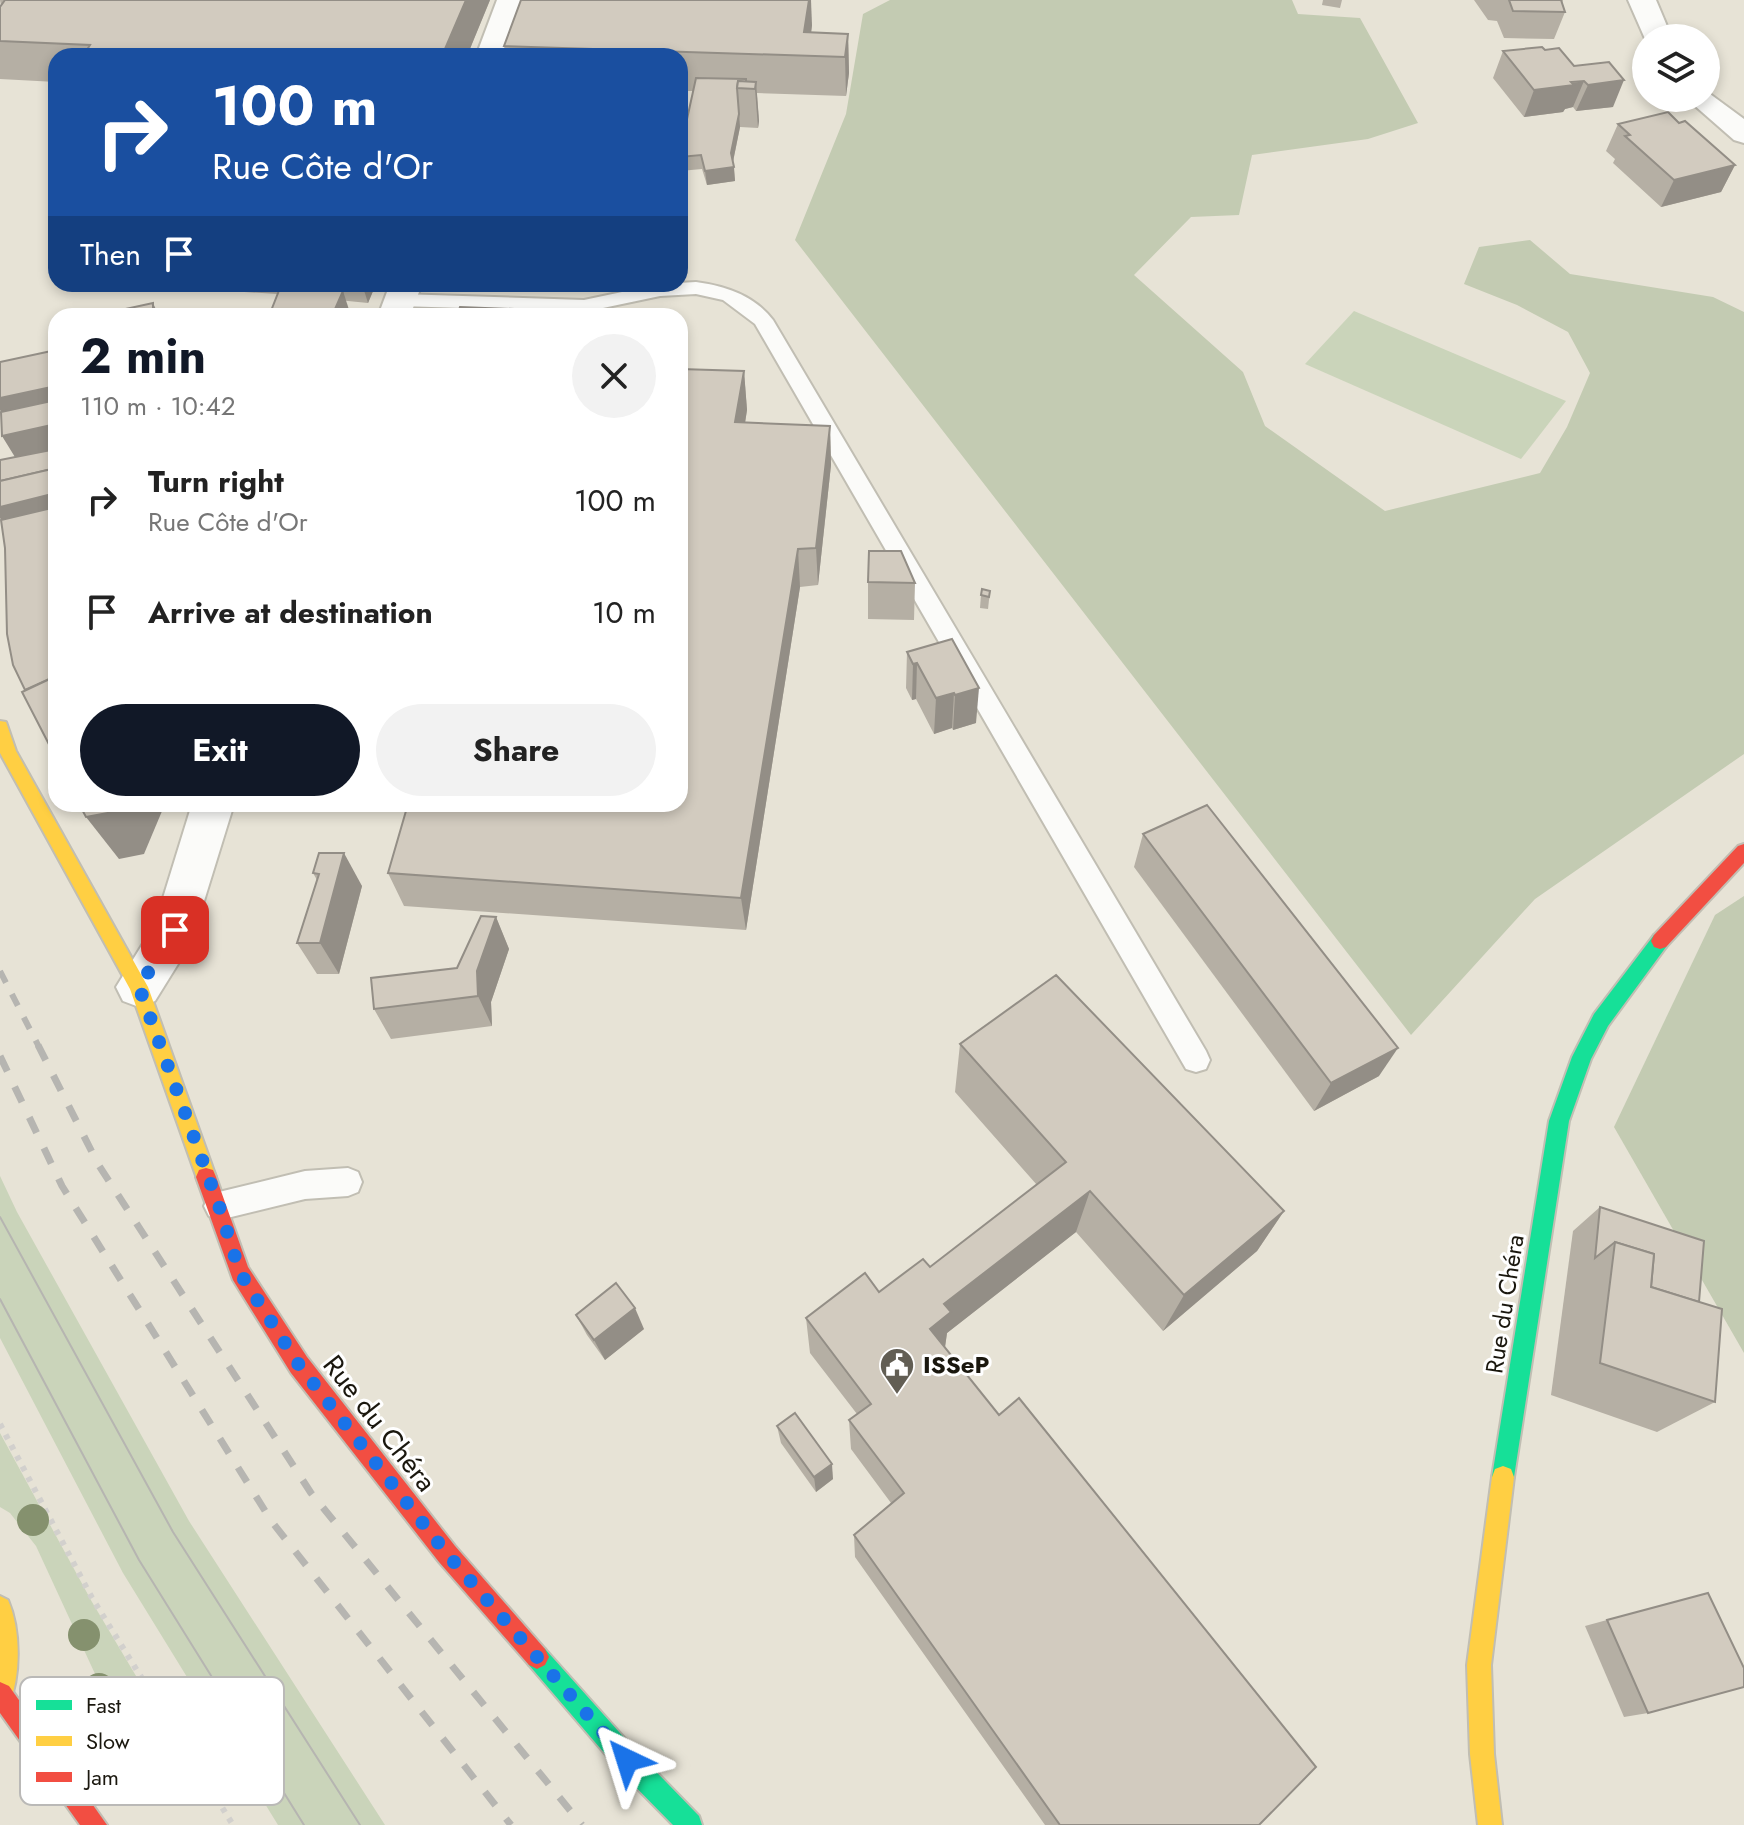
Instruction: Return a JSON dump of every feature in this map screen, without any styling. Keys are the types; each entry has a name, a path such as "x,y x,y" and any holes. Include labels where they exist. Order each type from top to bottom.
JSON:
{"street":[{"path":"493,48 511,0"},
{"path":"1642,0 1652,24"},
{"path":"1717,112 1744,134"},
{"name":"Rue du Chéra","path":"0,727 8,752 139,987 219,1206 240,1273 299,1365 447,1554 627,1760 690,1825"},
{"path":"139,987 175,930 211,812"},
{"name":"Rue du Chéra","path":"1490,1825 1482,1754 1479,1665 1509,1427 1559,1121 1582,1057 1601,1020 1636,969 1680,917 1744,851"},
{"path":"0,1608 6,1652 1,1696 20,1722"},
{"path":"80,1805 95,1825"}],"lane":[{"path":"688,287 722,291 744,301 763,320 1196,1060"},
{"path":"400,300 587,307 650,292"},
{"path":"219,1206 305,1185 348,1182"}],"path":[{"path":"0,1424 92,1598 141,1677"},
{"path":"221,1805 233,1825"}],"green space":[{"path":"890,0 1292,0 1298,14 1360,18 1418,123 1368,139 1252,155 1239,215 1191,217 1134,275 1243,372 1265,426 1385,511 1540,473 1567,427 1590,373 1568,332 1517,305 1464,284 1479,247 1530,240 1570,274 1713,297 1744,312 1744,754 1535,899 1411,1035 795,240 846,114 863,14"},
{"path":"1354,311 1566,401 1521,459 1305,364"},
{"path":"1744,896 1744,1353 1614,1127 1715,915"},
{"path":"0,1176 189,1521 385,1825 278,1825 266,1805 284,1805 284,1677 187,1677 123,1573 0,1338"},
{"path":"0,1433 137,1677 96,1677 36,1546 10,1513 0,1507"}],"building":[{"path":"5,0 466,0 445,48 88,48 90,45 0,41 0,7"},
{"path":"521,0 809,0 804,32 848,34 845,57 688,52 688,48 504,46"},
{"path":"1509,0 1561,0 1565,12 1513,11"},
{"path":"1542,47 1545,50 1559,48 1574,66 1609,62 1624,80 1588,85 1584,81 1571,82 1574,85 1534,90 1503,51"},
{"path":"696,78 746,79 746,82 738,81 737,88 739,114 731,153 734,167 705,171 701,155 688,156 688,114"},
{"path":"738,81 756,82 755,89 737,88"},
{"path":"1668,112 1679,123 1685,121 1735,165 1674,180 1625,136 1630,135 1618,124"},
{"path":"278,292 343,292 336,308 272,308"},
{"path":"153,303 153,308 130,308"},
{"path":"48,352 48,388 0,398 0,362"},
{"path":"688,369 744,371 735,422 830,426 816,548 798,549 741,898 388,873 406,812 688,812"},
{"path":"48,402 48,426 2,436 1,412"},
{"path":"48,451 48,470 0,481 0,460"},
{"path":"48,470 48,495 0,507 0,481"},
{"path":"48,509 48,680 25,690 13,665 7,634 5,548 1,520"},
{"path":"869,551 901,551 915,583 868,582"},
{"path":"982,589 990,591 989,597 981,595"},
{"path":"952,639 979,688 936,698 917,663 913,664 907,652"},
{"path":"48,680 48,742 22,692"},
{"path":"1207,805 1398,1048 1331,1083 1143,834"},
{"path":"83,812 113,812 86,817"},
{"path":"319,853 344,853 320,943 297,943 319,874 313,873"},
{"path":"481,916 496,917 477,971 478,996 374,1009 371,978 457,968"},
{"name":"ISSeP","path":"1056,975 1284,1211 1184,1295 1090,1191 944,1304 951,1312 930,1329 999,1415 1019,1398 1316,1767 1259,1825 1060,1825 854,1535 904,1493 849,1420 871,1404 806,1318 865,1273 879,1292 923,1259 930,1267 1066,1162 960,1044"},
{"path":"1600,1207 1704,1241 1699,1302 1651,1287 1654,1254 1615,1242 1595,1258"},
{"path":"1615,1242 1654,1254 1651,1287 1722,1309 1715,1402 1600,1363"},
{"path":"616,1283 635,1308 594,1340 576,1315"},
{"path":"795,1413 832,1464 814,1477 777,1426"},
{"path":"1708,1593 1744,1668 1744,1687 1648,1713 1607,1620"}],"tram line":[{"path":"0,1217 173,1532 266,1677"},
{"path":"0,1299 139,1560 212,1677"},
{"path":"284,1706 360,1825"},
{"path":"284,1793 304,1825"}],"railway":[{"path":"0,971 39,1047"},
{"path":"38,1045 98,1164 311,1493 582,1825"},
{"path":"0,1056 62,1186 272,1522 511,1825"}],"traffic: fast":[{"path":"1503,1477 1559,1121 1582,1057 1601,1020 1660,941"},
{"path":"537,1657 627,1760 690,1825"}],"traffic: slow":[{"path":"0,727 8,752 139,987 206,1177"},
{"path":"1490,1825 1482,1754 1479,1665 1503,1477"},
{"path":"0,1608 6,1652 0,1699"}],"traffic: jam":[{"path":"1660,941 1744,851"},
{"path":"206,1177 240,1273 299,1365 447,1554 537,1657"},
{"path":"1,1694 20,1720"},
{"path":"81,1805 95,1825"}],"place":[{"name":"ISSeP","path":"897,1396"}],"route":[{"path":"175,930 139,987 219,1206 240,1273 299,1365 447,1554 627,1760"}]}
